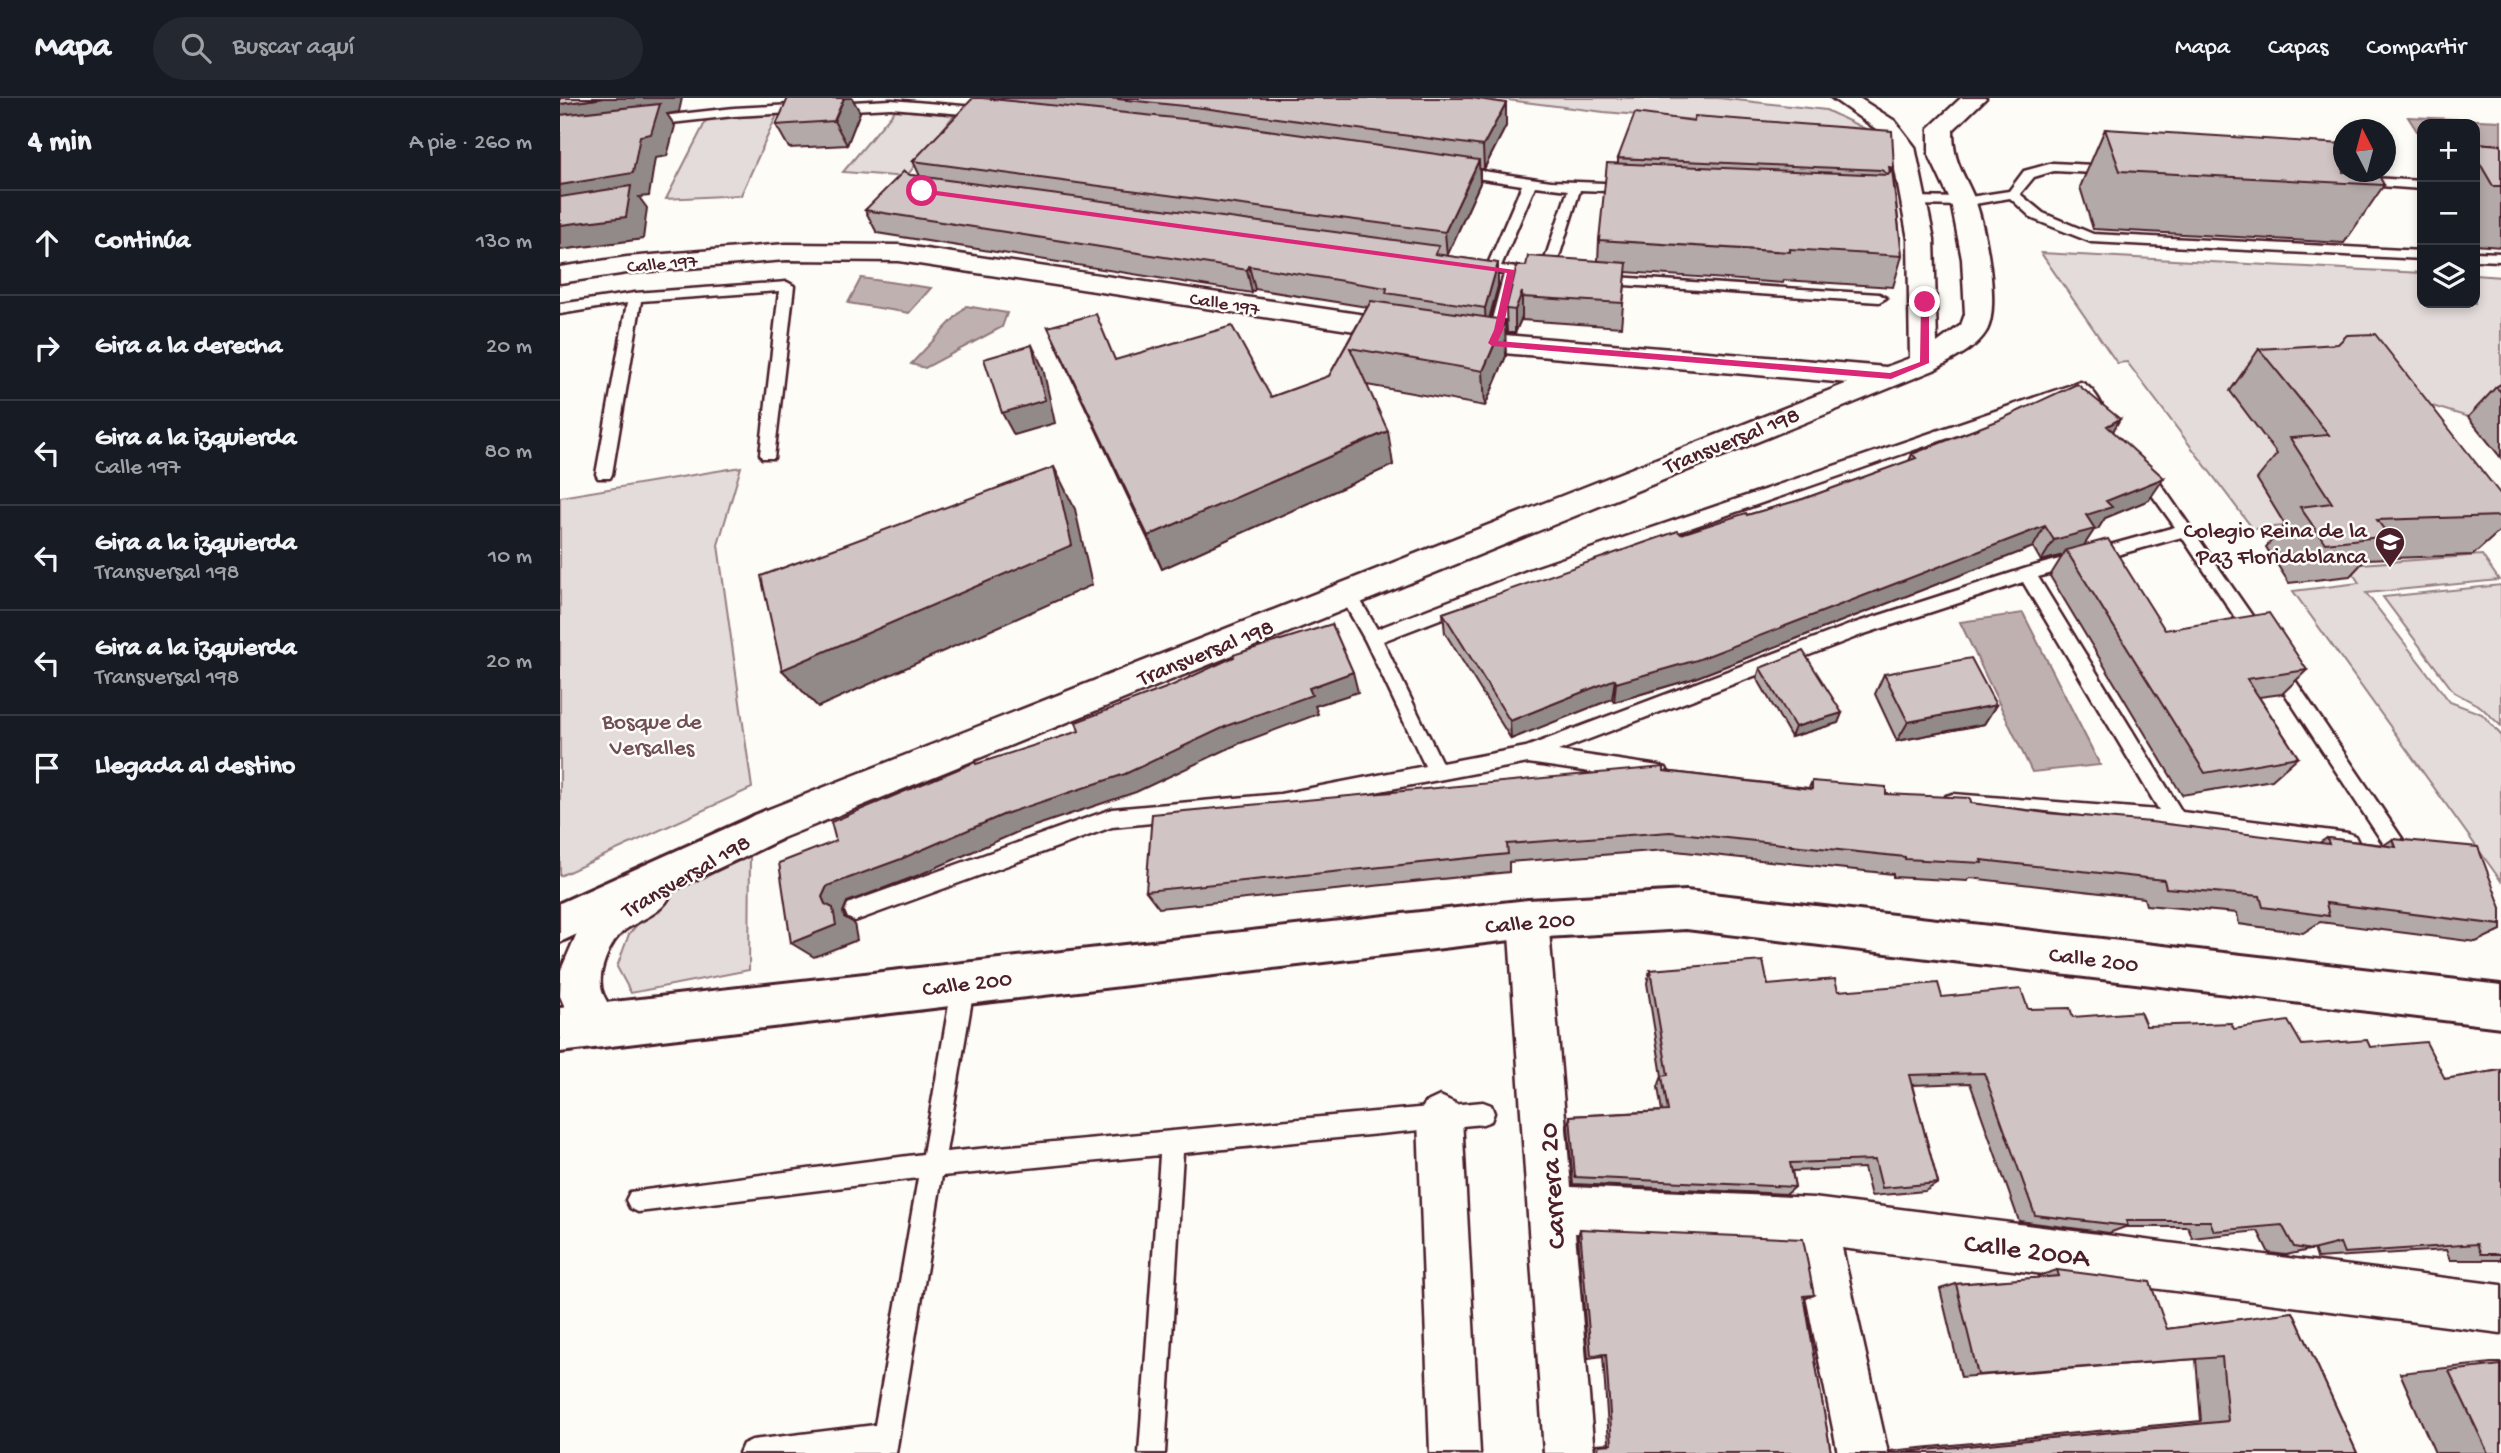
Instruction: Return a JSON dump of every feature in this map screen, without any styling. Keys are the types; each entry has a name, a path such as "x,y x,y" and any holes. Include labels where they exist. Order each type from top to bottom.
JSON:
{"main road":[{"path":"560,923 767,827"},
{"name":"Calle 200","path":"580,1028 1528,919 1686,910 2501,1006"}],"street":[{"path":"1843,98 1887,126 1903,147 1921,239 1924,363"},
{"name":"Transversal 198","path":"580,1028 581,970 591,946 608,919 767,827 1924,363 1959,343 1974,329 1979,314 1975,259 1963,202 1941,155 1941,128 1975,98"},
{"name":"Calle 197","path":"560,275 628,265 773,253 898,253 1492,343 1891,376"},
{"name":"Carrera 20","path":"1528,919 1569,1453"},
{"path":"1455,1453 1462,1116"},
{"name":"Calle 200A","path":"1552,1209 1813,1221 2501,1309"},
{"path":"1813,1221 1863,1453"}],"lane":[{"path":"627,124 734,112 891,104 1006,114"},
{"path":"1913,201 1963,202 2013,194 2029,174 2053,167 2134,171"},
{"path":"1445,170 1575,187 1640,189"},
{"path":"1493,269 1530,182"},
{"path":"2366,182 2417,185"},
{"path":"1452,263 1553,276 1575,187"},
{"path":"2013,194 2038,216 2091,238 2417,255"},
{"path":"2480,256 2501,257"},
{"path":"1492,343 1498,330 1512,271"},
{"path":"1588,279 1879,298"},
{"path":"560,309 635,297 787,286 768,454"},
{"path":"604,474 635,297"},
{"path":"1373,638 1538,574 2080,387 2105,420"},
{"path":"1939,801 2176,820 2398,849 2186,530 2129,453"},
{"path":"855,911 1112,818 1280,802 1438,775 1527,755 1858,629 2027,574 2186,530"},
{"path":"2027,574 2176,820"},
{"path":"1348,594 1373,638 1438,775"},
{"path":"1527,755 1676,776"},
{"path":"752,1453 884,1445 964,982"},
{"path":"638,1200 931,1165 1172,1145 1462,1116"},
{"path":"1152,1453 1172,1145"}],"green space":[{"path":"1491,98 1718,98 1826,110 1880,136 1604,112"},
{"path":"895,110 954,115 906,177 843,172"},
{"path":"777,115 741,195 666,199 707,119"},
{"path":"2041,253 2417,273 2417,308 2480,308 2480,275 2501,277 2501,402 2468,417 2429,405 2335,437 2285,526 2253,529 2127,362 2117,363"},
{"name":"Bosque de Versalles","path":"741,467 718,545 752,788 560,876 560,497"},
{"path":"2482,555 2499,580 2366,593 2450,702 2482,714 2501,735 2501,881 2293,591 2359,583 2348,565"},
{"path":"2501,585 2501,726 2481,707 2454,692 2383,597"},
{"path":"750,855 749,970 631,993 617,967 629,934 658,900"}],"shaded area":[{"path":"2408,117 2454,119 2417,119 2417,131"},
{"path":"2480,120 2501,121 2501,150 2480,149"},
{"path":"861,278 931,288 909,313 848,303"},
{"path":"966,306 1007,313 1002,327 925,368 911,364"},
{"path":"2023,613 2100,765 2032,772 1960,622"}],"building":[{"path":"560,98 604,98 560,104"},
{"path":"788,98 844,98 834,121 776,125"},
{"path":"973,98 1203,121 1479,160 1445,232 913,161"},
{"path":"1108,98 1471,98 1506,103 1483,146 1203,108"},
{"path":"660,104 651,134 640,136 633,173 560,185 560,115"},
{"path":"1635,113 1694,121 1695,116 1892,131 1894,168 1889,167 1888,174 1881,170 1618,158"},
{"path":"2105,129 2333,143 2333,182 2382,182 2384,185 2120,171"},
{"path":"2480,143 2501,145 2501,186 2493,186 2480,164"},
{"path":"1607,163 1888,175 1892,170 1902,256 1599,240"},
{"path":"904,171 910,175 1439,246 1435,254 1498,263 1485,308 1386,293 1387,288 1249,266 1247,270 865,210"},
{"path":"631,186 626,217 560,225 560,197"},
{"path":"1528,256 1627,263 1623,303 1522,297 1522,292 1515,310 1506,309 1517,265 1526,266"},
{"path":"1371,301 1505,320 1483,371 1350,348 1388,431 1148,536 1048,327 1096,314 1115,360 1232,326 1271,397 1329,376"},
{"path":"2375,334 2501,495 2501,516 2377,520 2389,536 2325,543 2300,507 2332,503 2290,438 2329,435 2259,349 2338,344 2347,335"},
{"path":"1032,345 1045,400 1002,413 984,359"},
{"path":"2077,384 2120,419 2107,426 2164,478 2106,501 2112,507 2086,515 2095,529 2054,540 2045,526 1697,660 1616,683 1615,679 1510,721 1443,613 1678,531 1681,534 1746,513 1747,515 1803,499 1916,458 1912,454 1997,421"},
{"path":"1054,467 1072,545 782,670 761,576"},
{"path":"2108,539 2165,630 2269,613 2307,670 2247,679 2298,757 2205,773 2066,550"},
{"path":"1332,624 1353,672 1309,688 1312,695 1229,725 1125,774 1005,814 901,859 827,886 822,897 825,904 833,908 836,925 791,943 779,863 836,841 831,822 975,762 976,764 1079,731 1076,722 1171,686 1234,657 1233,655"},
{"path":"1803,651 1842,713 1795,727 1760,668"},
{"path":"1971,658 1996,705 1908,722 1884,674"},
{"path":"1664,767 1664,771 1812,789 1812,781 1886,787 1886,794 1970,798 1971,803 2047,813 2151,822 2329,844 2327,838 2396,847 2393,839 2478,847 2501,908 2501,925 2326,903 2329,916 2263,907 2260,896 2166,888 2164,880 1981,860 1982,863 1905,859 1670,832 1507,844 1508,854 1146,891 1152,814"},
{"path":"1763,961 1768,985 1835,979 1838,991 1938,983 1942,997 2021,989 2028,1009 2070,1008 2073,1017 2140,1012 2146,1026 2231,1023 2234,1029 2288,1021 2302,1045 2367,1040 2370,1047 2426,1042 2445,1079 2501,1070 2501,1254 2481,1254 2477,1244 2344,1253 2340,1243 2312,1250 2294,1247 2282,1225 2214,1231 2210,1221 2126,1221 2128,1226 2035,1215 1984,1073 1909,1075 1938,1183 1882,1188 1875,1160 1790,1163 1795,1187 1575,1177 1570,1116 1668,1111 1662,1076 1668,1075 1650,970"},
{"path":"1580,1229 1803,1239 1814,1295 1804,1296 1831,1453 1597,1453 1599,1445 1612,1444 1606,1354 1591,1355"},
{"path":"2057,1270 2150,1282 2167,1329 2293,1312 2357,1453 1904,1453 2228,1421 2222,1357 1978,1375 1956,1284 2059,1276"},
{"path":"2501,1365 2501,1453 2488,1453 2449,1371"}],"place":[{"name":"Colegio Reina de la Paz Floridablanca","path":"2390,569"}],"route":[{"path":"922,191 1512,271 1498,330 1492,343 1891,376 1924,363 1925,302"}]}
